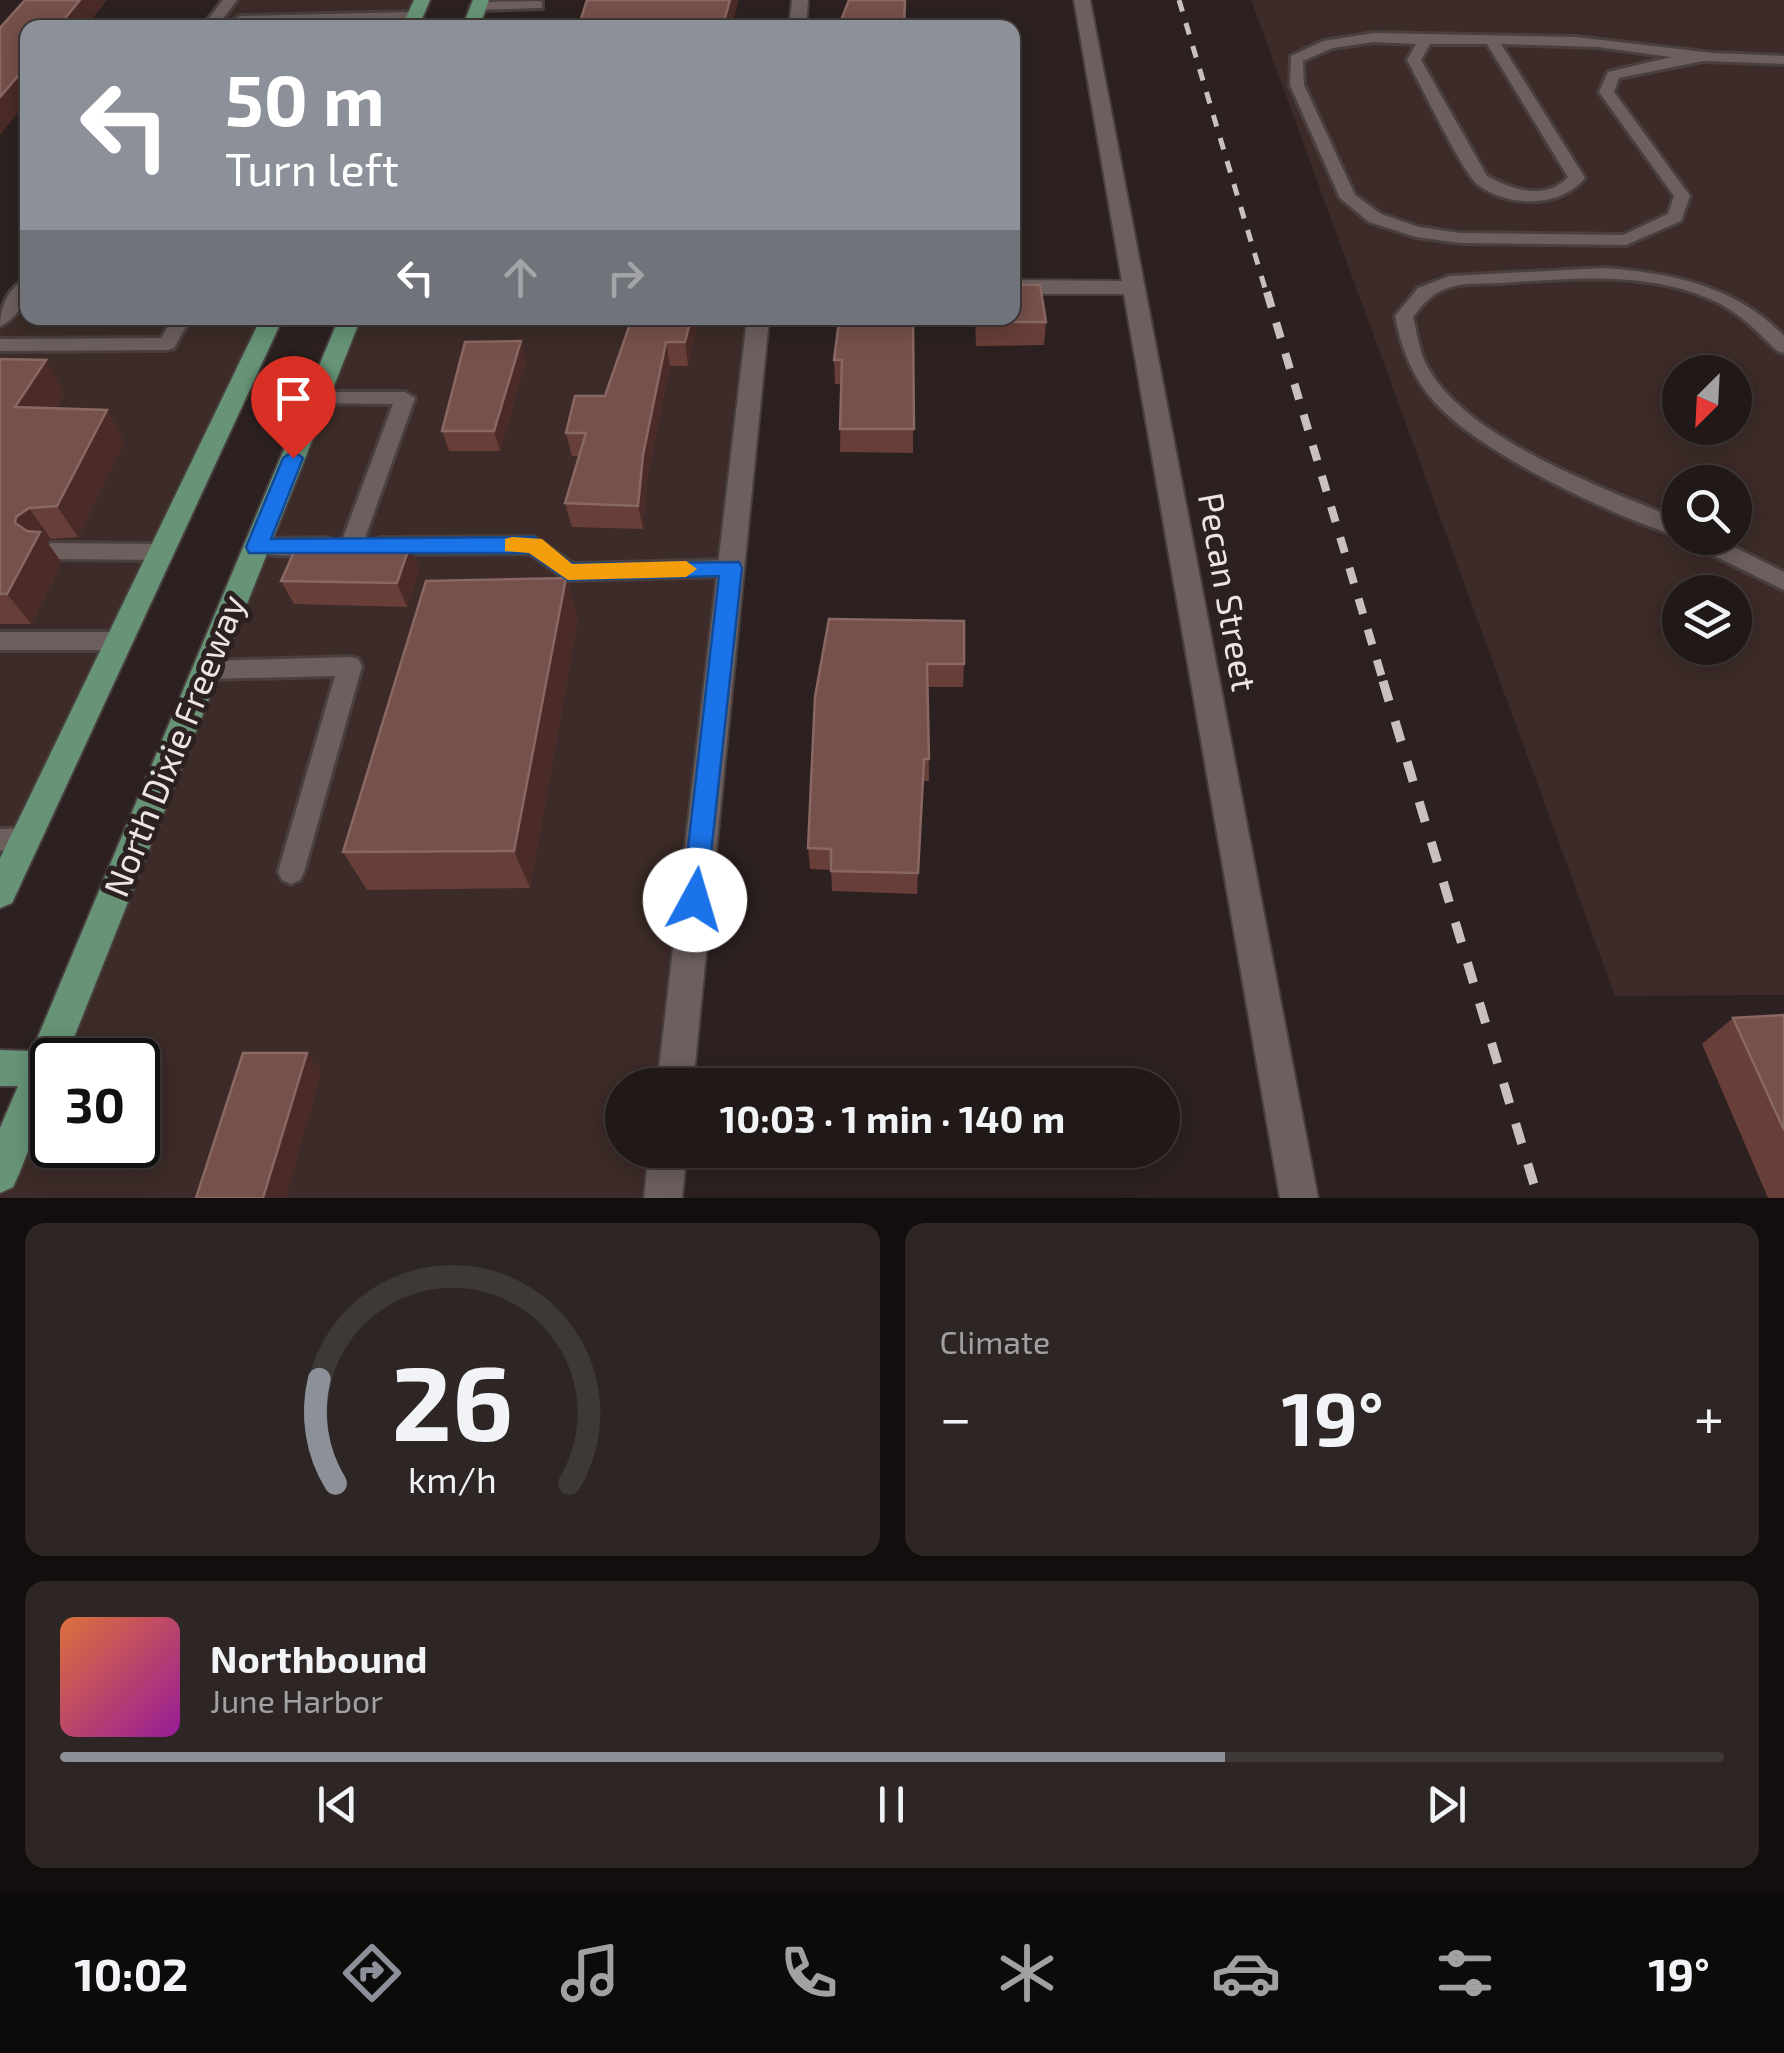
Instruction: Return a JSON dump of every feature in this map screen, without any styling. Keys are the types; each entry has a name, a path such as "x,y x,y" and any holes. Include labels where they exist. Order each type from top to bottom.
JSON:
{"main road":[{"path":"0,892 13,839 119,641 269,325"},
{"name":"North Dixie Freeway","path":"56,1038 347,325"},
{"path":"0,1068 30,1069"},
{"name":"North Dixie Freeway","path":"0,1174 30,1101"}],"street":[{"name":"Pecan Street","path":"1082,0 1298,1198"},
{"path":"1020,287 1134,288"},
{"path":"677,1068 757,325"},
{"path":"663,1198 666,1168"}],"lane":[{"path":"214,20 230,0"},
{"path":"480,3 538,3"},
{"path":"375,20 415,14"},
{"path":"1702,56 1652,64 1613,76 1606,92 1682,196 1675,217 1626,240 1460,238 1416,232 1375,218 1348,198 1297,85 1296,59 1328,40 1374,36 1593,43 1702,56 1784,60"},
{"path":"1425,40 1414,60 1481,179 1500,191 1525,195 1551,196 1568,190 1577,178 1492,40"},
{"path":"1662,521 1506,450 1467,421 1428,387 1404,345 1404,316 1424,292 1449,282 1654,277 1708,291 1752,315 1784,347"},
{"path":"0,320 20,292"},
{"path":"0,345 167,344 178,325"},
{"path":"318,398 404,398 351,546"},
{"path":"256,547 534,545 568,572 731,568"},
{"path":"51,551 162,552"},
{"path":"1736,555 1784,582"},
{"path":"0,640 119,641"},
{"path":"206,670 350,666 291,872"}],"shaded area":[{"path":"230,0 422,0 412,20 214,20"},
{"path":"1251,0 1784,0 1784,995 1615,996"},
{"path":"20,292 20,325 269,325 0,893 0,320"},
{"path":"347,325 757,325 677,1068 605,1068 605,1168 666,1168 663,1198 0,1198 0,1174 30,1101 30,1168 160,1168 160,1038 56,1038"}],"building":[{"path":"25,0 80,0 64,20 20,20 20,73 0,97 0,28"},
{"path":"587,0 730,0 724,20 581,20"},
{"path":"849,0 905,0 904,20 841,20"},
{"path":"1020,285 1040,285 1046,322 1020,322"},
{"path":"630,325 689,325 685,342 666,342 643,455 638,506 565,503 586,433 566,433 575,396 605,396"},
{"path":"838,325 913,325 914,429 840,429 842,360 834,360"},
{"path":"521,341 494,431 442,431 465,342"},
{"path":"0,359 46,360 15,407 107,410 57,506 29,508 16,517 15,523 27,531 40,532 7,594 0,594"},
{"path":"298,543 410,545 397,583 281,581"},
{"path":"566,578 514,851 343,852 426,581"},
{"path":"829,619 964,621 964,664 927,664 929,759 924,759 918,873 831,871 831,849 808,848 815,697"},
{"path":"1784,1015 1784,1130 1733,1018"},
{"path":"243,1053 307,1053 263,1198 196,1198"}],"railway":[{"path":"1179,0 1267,295"},
{"path":"1267,292 1384,684"},
{"path":"1383,681 1538,1198"}],"slow traffic":[{"path":"512,545 534,545 568,572 686,569"}],"route":[{"path":"293,458 256,547 534,545 568,572 731,568 695,900"}]}
